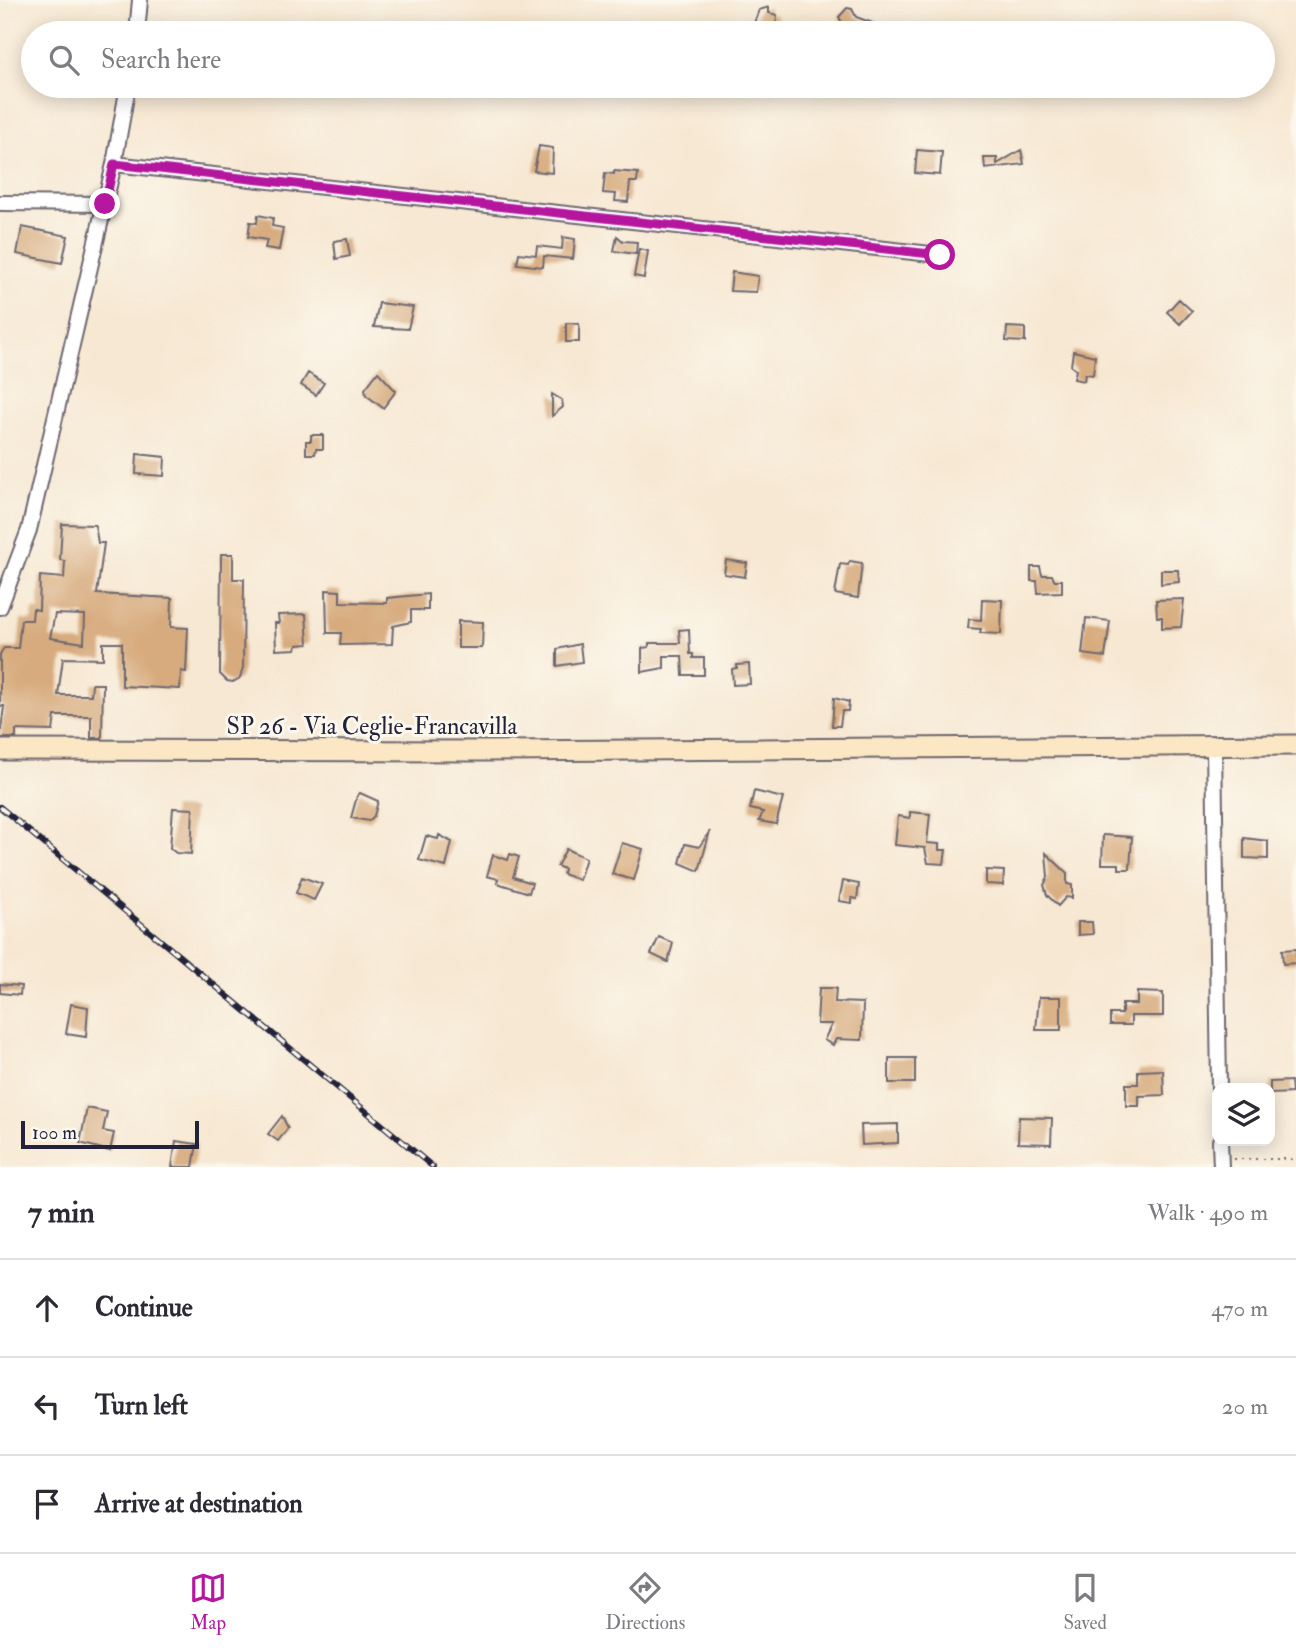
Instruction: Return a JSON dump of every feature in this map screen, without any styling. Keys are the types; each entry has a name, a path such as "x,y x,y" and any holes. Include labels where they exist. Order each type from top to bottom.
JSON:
{"main road":[{"name":"SP 26 - Via Ceglie-Francavilla","path":"0,750 1296,745"}],"street":[{"path":"138,21 141,0"},
{"path":"0,607 29,530 114,164 126,98"},
{"path":"114,164 940,255"},
{"path":"0,202 105,204"},
{"path":"1214,745 1219,1083"}],"path":[{"path":"1220,1163 1296,1160"}],"building":[{"path":"769,7 769,13 777,15 776,21 755,21 759,10"},
{"path":"847,8 852,9 856,17 867,21 841,21 839,17"},
{"path":"539,146 553,148 552,173 534,171"},
{"path":"917,150 942,152 940,175 915,173"},
{"path":"1021,150 1024,164 985,169 984,158 997,158 997,164"},
{"path":"614,171 638,173 637,182 630,182 628,202 615,201 616,194 603,193 605,173 614,174"},
{"path":"258,215 273,218 272,226 283,228 279,250 265,248 267,240 248,237 250,222 257,223"},
{"path":"22,227 68,236 62,263 17,254"},
{"path":"617,236 623,241 637,242 636,254 614,251"},
{"path":"563,237 575,239 573,259 544,256 543,267 517,264 519,253 536,255 537,246 562,249"},
{"path":"347,239 350,256 336,259 334,241"},
{"path":"639,249 648,251 644,278 634,276"},
{"path":"732,272 758,276 756,292 730,291"},
{"path":"1179,299 1192,311 1180,324 1167,312"},
{"path":"379,303 413,307 408,329 374,327"},
{"path":"566,323 579,324 579,342 566,342"},
{"path":"1007,327 1025,328 1025,342 1006,341"},
{"path":"1073,351 1095,356 1093,375 1085,374 1084,381 1074,379 1076,370 1071,366"},
{"path":"378,372 396,391 383,408 366,395 365,389"},
{"path":"308,373 324,383 316,395 301,385"},
{"path":"552,394 562,400 563,407 552,416"},
{"path":"311,435 323,435 323,449 316,449 315,454 306,454 306,441 311,441"},
{"path":"137,454 165,457 164,476 136,474"},
{"path":"62,524 95,525 98,543 104,543 97,594 172,598 171,627 188,628 186,672 181,671 180,689 122,686 122,643 103,643 103,659 63,658 58,695 91,695 92,684 103,684 102,738 91,738 91,716 55,716 53,731 16,730 16,738 0,738 4,706 0,706 0,654 4,648 18,648 21,620 32,620 33,609 39,610 40,576 64,578 65,561 60,560","holes":["55,614 85,615 84,643 50,638"]},
{"path":"221,554 233,554 233,579 244,579 243,668 240,678 233,682 227,681 220,674"},
{"path":"726,560 747,563 745,577 724,574"},
{"path":"850,561 862,563 858,598 835,594 840,564 848,565"},
{"path":"1031,567 1040,567 1042,575 1052,575 1054,580 1062,580 1062,592 1038,593 1037,581 1031,581"},
{"path":"1161,570 1178,570 1179,582 1161,584"},
{"path":"326,590 340,591 340,602 387,603 387,598 428,594 428,610 411,610 411,622 393,626 392,644 340,645 341,633 327,633"},
{"path":"982,599 1002,600 1001,634 980,633 981,629 968,628 969,619 981,620"},
{"path":"1184,599 1181,627 1162,628 1162,617 1157,617 1156,600"},
{"path":"306,614 308,644 297,645 296,649 276,650 275,623 279,623 278,615"},
{"path":"1086,618 1110,621 1105,657 1082,654"},
{"path":"458,621 483,622 482,648 458,648"},
{"path":"689,629 690,654 693,654 693,658 704,658 704,675 683,675 682,656 664,656 664,668 642,672 642,648 649,647 649,643 680,643 679,630"},
{"path":"580,644 582,662 557,666 557,649"},
{"path":"749,664 750,684 733,685 732,669 737,668 737,665"},
{"path":"834,698 849,702 848,711 842,711 840,726 832,726"},
{"path":"754,791 783,798 776,824 759,821 763,812 750,809"},
{"path":"360,793 378,801 374,816 369,821 351,818"},
{"path":"173,808 193,809 191,854 176,853 170,848"},
{"path":"910,812 930,814 927,843 939,844 939,850 946,850 944,864 928,863 925,848 895,845 898,816 910,818"},
{"path":"710,831 699,871 680,863 685,844 699,847"},
{"path":"439,835 452,842 446,867 419,860 426,836 438,839"},
{"path":"1103,835 1132,837 1130,869 1119,869 1119,864 1102,864"},
{"path":"1244,838 1268,841 1268,859 1244,858"},
{"path":"622,843 643,849 634,880 612,874"},
{"path":"566,849 586,858 579,880 563,874 564,869 557,866"},
{"path":"1046,853 1067,873 1067,884 1072,885 1072,898 1066,897 1058,906 1047,895 1044,885 1048,877"},
{"path":"510,854 519,857 513,877 532,883 529,893 497,883 498,879 487,876 493,855 508,860"},
{"path":"986,870 1004,871 1003,885 986,884"},
{"path":"302,877 322,884 314,900 296,893"},
{"path":"843,881 859,884 857,899 852,898 852,903 839,901"},
{"path":"1078,922 1092,922 1093,934 1078,935"},
{"path":"659,937 673,943 668,962 651,954"},
{"path":"1296,949 1296,963 1283,964 1282,950"},
{"path":"0,984 21,986 20,995 0,993"},
{"path":"819,988 836,988 835,1002 863,1003 862,1040 836,1039 833,1045 824,1040 832,1024 817,1024"},
{"path":"1137,992 1163,993 1163,1016 1131,1016 1131,1025 1110,1025 1110,1014 1122,1014 1122,1004 1137,1004"},
{"path":"1039,997 1061,997 1061,1030 1036,1030"},
{"path":"71,1004 88,1007 86,1037 66,1034"},
{"path":"889,1058 915,1058 915,1083 889,1083"},
{"path":"1163,1070 1164,1095 1139,1096 1139,1106 1126,1106 1126,1084 1138,1084 1138,1071"},
{"path":"1291,1081 1292,1093 1275,1094 1275,1083 1270,1082"},
{"path":"87,1108 107,1112 103,1131 114,1133 110,1151 80,1143"},
{"path":"282,1116 288,1128 278,1141 268,1134"},
{"path":"1019,1117 1052,1118 1051,1144 1018,1143"},
{"path":"898,1124 898,1143 862,1145 861,1125"},
{"path":"176,1141 197,1144 193,1167 172,1167"}],"railway":[{"path":"0,807 433,1167"}],"route":[{"path":"105,204 114,164 940,255"}]}
